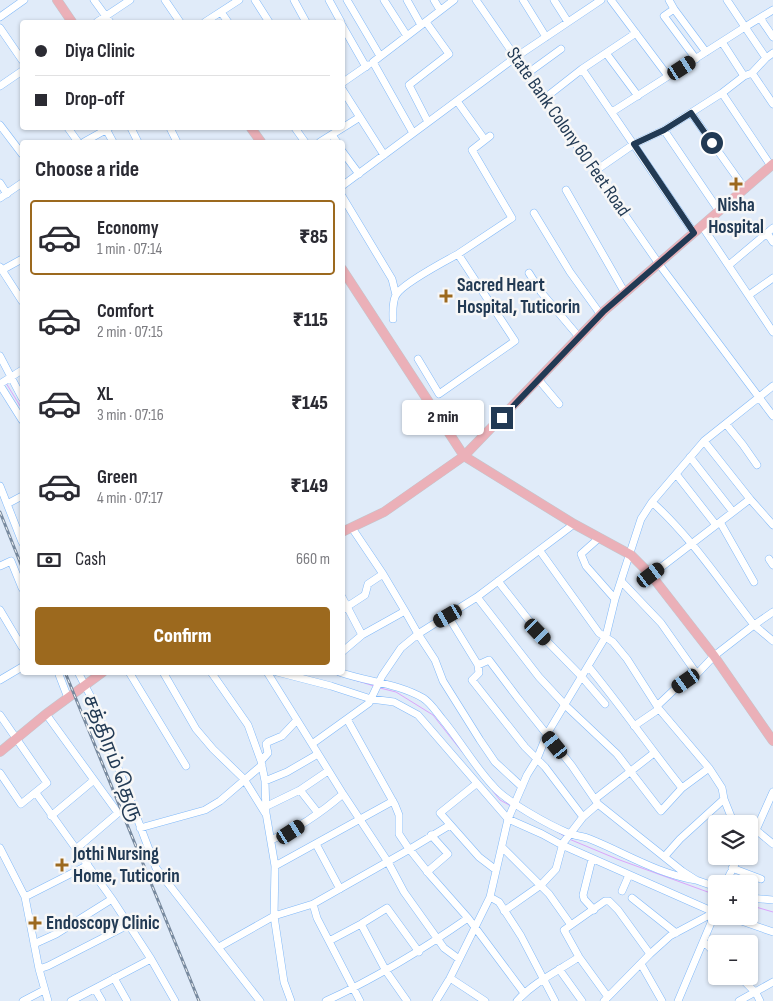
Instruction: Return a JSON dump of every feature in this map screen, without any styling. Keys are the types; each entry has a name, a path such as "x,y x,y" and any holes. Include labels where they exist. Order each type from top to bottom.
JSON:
{"main road":[{"path":"56,0 71,20"},
{"path":"345,531 384,512 464,456 601,314 772,165"},
{"path":"345,274 464,456 574,524 631,555 651,575 714,656 773,741"},
{"path":"0,752 46,714 99,675"}],"street":[{"path":"94,0 108,20 130,0"},
{"path":"165,0 179,20"},
{"path":"208,20 239,0"},
{"path":"255,0 268,20"},
{"path":"294,0 305,20"},
{"path":"329,0 340,20"},
{"path":"347,0 380,56"},
{"path":"384,0 407,36"},
{"path":"407,0 423,24 449,54 409,85 428,122"},
{"path":"434,0 440,10"},
{"path":"345,81 454,0"},
{"name":"State Bank Colony 60 Feet Road","path":"476,0 659,264 773,416"},
{"path":"523,0 546,37"},
{"path":"554,0 568,22"},
{"path":"345,184 516,57 601,0"},
{"path":"611,0 668,76"},
{"path":"669,0 706,52"},
{"path":"727,0 766,58"},
{"path":"0,17 22,1"},
{"path":"674,9 664,16 696,59"},
{"path":"612,112 773,10"},
{"path":"221,12 227,20"},
{"path":"760,18 773,37"},
{"path":"0,28 20,57"},
{"path":"345,29 366,67"},
{"path":"545,98 582,69 636,33"},
{"path":"722,42 744,76"},
{"path":"528,73 561,49"},
{"path":"606,53 638,96"},
{"path":"595,171 634,144 664,130 722,93 744,76 752,73 766,58 773,54"},
{"path":"373,62 413,133"},
{"path":"582,69 694,233"},
{"path":"1,84 20,72"},
{"path":"752,73 773,104"},
{"path":"722,93 772,165"},
{"path":"345,94 384,154"},
{"path":"396,295 404,287 512,218 472,150 488,138 457,101"},
{"path":"691,113 744,189"},
{"path":"345,126 360,116"},
{"path":"0,125 20,151"},
{"path":"87,140 105,130"},
{"path":"323,140 339,130"},
{"path":"664,130 719,211"},
{"path":"332,135 336,140"},
{"path":"345,155 359,174"},
{"path":"0,183 8,194"},
{"path":"0,198 20,185"},
{"path":"566,190 625,293"},
{"path":"345,201 392,279 396,295 393,306 393,319"},
{"path":"534,213 570,272 601,314"},
{"path":"702,226 773,332"},
{"path":"729,265 770,231 773,242"},
{"path":"418,358 440,394 515,341 458,254"},
{"path":"20,260 1,268 20,299"},
{"path":"529,273 541,292 579,337"},
{"path":"749,295 773,278"},
{"path":"0,356 4,382 20,416"},
{"path":"4,382 20,371"},
{"path":"538,379 559,404"},
{"path":"4,382 20,396"},
{"path":"436,1001 476,928 490,897 509,819 522,787 537,759 547,734 606,636 641,519 652,502 704,441 773,386"},
{"path":"726,424 744,445 757,465"},
{"path":"704,441 773,525"},
{"path":"690,457 733,512"},
{"path":"676,474 718,524 754,582"},
{"path":"0,486 20,537"},
{"path":"7,504 20,497"},
{"path":"651,575 750,498"},
{"path":"652,502 691,545 754,625 773,641"},
{"path":"312,744 365,707 401,648 418,634 477,597 574,524"},
{"path":"352,528 383,574 435,660 443,681 480,740 495,762 522,787"},
{"path":"599,538 581,554 586,566 616,599"},
{"path":"540,551 599,633 613,642 627,659 658,708 709,768 722,788 730,815"},
{"path":"0,565 10,561 20,584"},
{"path":"362,635 345,609 365,596 368,584 383,574"},
{"path":"498,581 538,632 581,676 605,704"},
{"path":"622,582 661,623 697,674"},
{"path":"477,597 539,677 565,705 617,754 660,811 682,788 709,768"},
{"path":"0,610 20,644"},
{"path":"345,649 362,635 404,611"},
{"path":"634,726 658,708 676,688 697,674 714,656 773,612"},
{"path":"448,616 478,665 479,673 472,680 525,747 545,767 583,817"},
{"path":"478,665 489,660 572,766 597,802 696,880"},
{"path":"588,666 620,704 634,726 682,788"},
{"path":"0,680 20,668"},
{"path":"345,673 408,691 425,699 493,786 515,805 568,835 588,838 640,862 708,884"},
{"path":"59,675 68,698"},
{"name":"சத்திரம் தெரு","path":"79,675 92,699 156,868 260,1001"},
{"path":"131,675 186,766"},
{"path":"165,675 196,729 213,749 244,779 265,810"},
{"path":"213,675 248,725 262,763 265,781 265,810 275,866 274,916 284,982 291,1001"},
{"path":"269,675 359,820 388,862 404,892 444,948 459,959"},
{"path":"289,675 394,702 418,715 476,784 509,819 592,859 708,909"},
{"path":"0,714 46,784 21,804 0,773"},
{"path":"46,714 118,813 76,849"},
{"path":"347,719 393,801 399,815 399,834 427,872 476,928 524,993"},
{"path":"140,828 205,810 220,801 262,763 268,752 266,744 282,736 297,720"},
{"path":"504,910 541,885 556,868 562,844 583,817 629,771 654,753"},
{"path":"265,781 287,772 318,754"},
{"path":"265,810 328,771"},
{"path":"51,816 94,780"},
{"path":"476,784 440,813 479,857 496,870"},
{"path":"300,790 318,813"},
{"path":"758,826 773,792"},
{"path":"36,793 112,899 151,959 175,1001"},
{"path":"271,840 291,832 343,794"},
{"path":"664,856 724,799"},
{"path":"275,866 393,801"},
{"path":"219,947 274,916 313,904 410,850 431,835 450,825"},
{"path":"758,832 773,844"},
{"path":"427,872 448,854 431,835"},
{"path":"316,844 340,889"},
{"path":"502,847 541,885 571,926"},
{"path":"0,848 25,897 38,969 48,1001"},
{"path":"592,859 583,895 584,899 594,910"},
{"path":"25,897 88,865"},
{"path":"729,875 734,865"},
{"path":"732,868 761,879"},
{"path":"622,891 629,875"},
{"path":"490,897 499,902 521,936 555,1001"},
{"path":"632,898 676,933"},
{"path":"34,944 60,932 112,899"},
{"path":"758,899 773,900"},
{"path":"650,954 618,910 609,901 605,901 564,930 606,999 670,936 708,916"},
{"path":"313,904 317,918 360,1001"},
{"path":"329,941 388,908 419,952"},
{"path":"326,1001 354,988 419,952 468,918"},
{"path":"361,924 386,971 407,1001"},
{"path":"38,969 48,966 128,925"},
{"path":"678,1001 711,925"},
{"path":"753,925 773,932"},
{"path":"704,942 708,946"},
{"path":"517,1001 524,993 543,979 579,957"},
{"path":"70,1001 151,959"},
{"path":"641,964 662,1001"},
{"path":"559,969 582,1001"},
{"path":"114,978 127,1001"},
{"path":"450,978 485,1001"},
{"path":"739,1001 773,982"},
{"path":"748,985 756,993 760,1001"},
{"path":"95,989 102,1001"},
{"path":"23,1001 44,990"}],"waterway":[{"path":"6,383 20,406"},
{"path":"339,675 374,686"},
{"path":"380,688 396,692 433,715 463,753"},
{"path":"492,790 500,800 511,806"},
{"path":"515,808 522,812"},
{"path":"556,831 566,837"},
{"path":"569,839 617,859 708,892"},
{"path":"758,908 773,912"}],"railway":[{"path":"0,512 20,562"},
{"path":"66,675 199,1001"}],"place":[{"name":"Nisha Hospital","path":"736,184"},
{"name":"Sacred Heart Hospital, Tuticorin","path":"446,296"},
{"name":"Jothi Nursing Home, Tuticorin","path":"62,865"},
{"name":"Endoscopy Clinic","path":"35,923"}],"route":[{"path":"502,418 604,311 694,233 634,144 664,130 691,113 712,143"}]}
